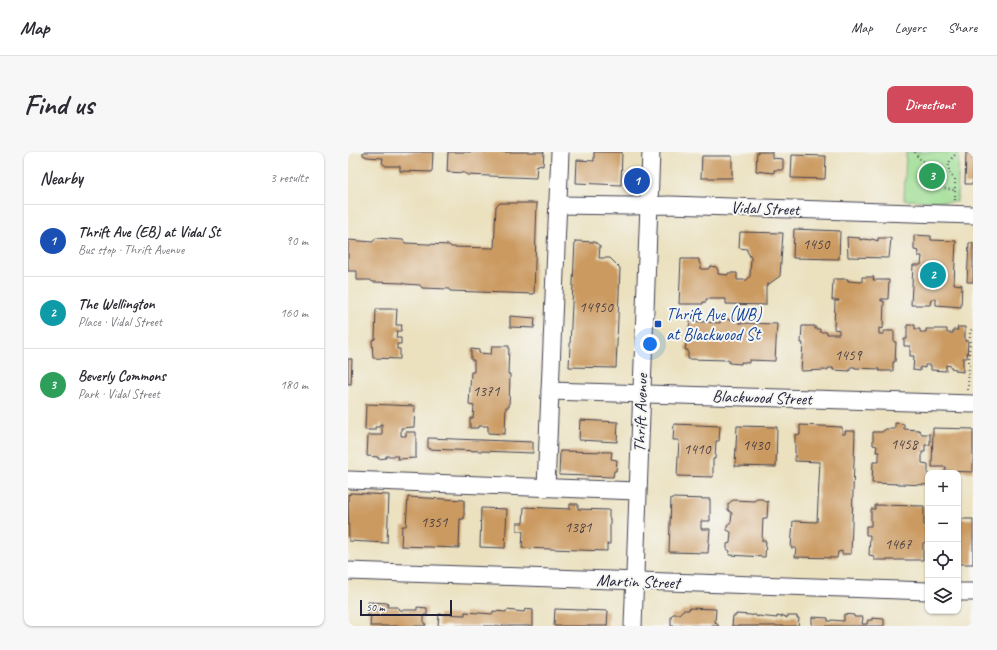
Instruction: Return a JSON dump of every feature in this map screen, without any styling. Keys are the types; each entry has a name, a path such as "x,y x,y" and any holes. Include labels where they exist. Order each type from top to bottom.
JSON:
{"street":[{"path":"546,488 560,152"},
{"name":"Thrift Avenue","path":"633,626 651,152"},
{"name":"Vidal Street","path":"557,205 678,205 973,215"},
{"name":"Blackwood Street","path":"550,391 970,404"},
{"path":"348,480 637,491"},
{"name":"Martin Street","path":"348,571 925,591"},
{"path":"961,592 973,592"}],"path":[{"path":"914,152 916,156 929,165 934,171 942,186 954,190"},
{"path":"955,204 955,179 948,168 948,164 956,155 956,152"},
{"path":"970,404 970,332 973,326"}],"green space":[{"path":"906,152 959,152 957,202 904,200"}],"building":[{"path":"363,152 433,152 432,172 400,171 400,166 386,166 382,163 383,158 367,157 363,155"},
{"path":"448,152 544,152 543,166 537,165 536,178 467,175 465,173 447,172"},
{"path":"594,152 622,152 621,185 576,183 577,160 594,161"},
{"path":"757,152 772,152 772,158 783,159 783,170 774,170 774,173 756,171"},
{"path":"966,153 973,153 973,184 965,184"},
{"path":"792,155 826,156 825,179 791,178"},
{"path":"702,156 732,156 732,178 701,178"},
{"path":"500,203 537,203 534,294 450,291 449,289 422,288 420,285 403,283 373,282 370,280 357,280 357,271 348,271 348,240 373,242 376,238 403,240 405,243 449,245 451,247 494,248 496,206"},
{"path":"794,229 840,231 839,259 793,258"},
{"path":"740,232 783,233 780,276 766,286 766,305 726,304 726,299 706,299 706,302 703,302 703,304 679,304 681,259 699,259 701,269 708,269 711,266 716,267 718,274 728,275 728,273 737,273 737,280 747,280 750,276 751,258 747,249 739,248"},
{"path":"914,235 931,236 931,240 956,241 954,284 962,285 961,307 936,305 936,299 931,299 930,305 911,305 913,265 921,265 922,256 918,256 919,251 914,250"},
{"path":"847,237 860,238 860,240 872,239 878,241 878,238 891,238 889,258 848,257"},
{"path":"575,241 595,242 600,246 599,258 610,258 620,268 616,368 569,367"},
{"path":"969,243 973,243 973,282 967,282"},
{"path":"862,277 874,277 873,280 889,280 888,299 881,299 881,301 884,301 883,329 879,328 879,334 884,334 884,331 894,331 894,342 896,342 893,371 879,371 879,369 850,367 850,371 833,370 833,368 828,368 828,370 801,371 803,343 801,343 802,326 815,326 815,329 820,329 820,332 827,332 827,334 839,334 839,330 834,329 835,301 839,300 832,300 833,279 848,279 848,281 862,282"},
{"path":"376,309 397,309 396,325 402,325 401,331 397,331 396,338 401,338 401,344 397,344 397,349 400,349 400,359 373,358 372,340 375,339"},
{"path":"510,316 535,318 534,328 510,327"},
{"path":"721,319 740,320 739,323 777,324 775,361 749,360 749,363 741,362 741,364 729,363 729,360 688,359 688,350 685,350 690,321 720,323"},
{"path":"907,325 915,325 915,329 920,329 920,332 926,332 926,329 947,329 947,333 953,333 953,330 958,330 957,327 965,327 965,341 968,341 967,358 963,358 963,372 956,371 956,369 951,368 951,366 946,365 946,371 931,370 931,365 925,365 925,368 920,367 920,371 913,370 914,356 910,356 910,346 904,346 904,339 907,339"},
{"path":"492,346 509,346 509,407 506,407 505,434 488,433 488,426 470,428 470,418 473,418 474,406 469,405 471,372 474,372 474,360 471,360 471,349 479,350 479,353 491,354"},
{"path":"348,359 352,359 351,384 348,384"},
{"path":"366,404 415,406 414,427 401,428 401,436 406,436 406,432 416,432 416,458 397,459 398,456 386,456 386,458 378,459 378,457 367,456 368,435 382,435 382,424 380,424 380,427 375,427 375,430 365,430"},
{"path":"580,420 618,422 617,442 579,440"},
{"path":"895,423 904,424 904,429 919,430 922,434 930,434 930,445 925,445 925,452 922,452 922,463 928,464 928,470 925,470 925,485 872,483 873,462 879,462 879,452 876,452 877,446 873,445 873,432 882,432 886,429 895,429"},
{"path":"674,424 720,426 719,441 716,441 715,459 713,459 713,477 677,476 679,440 673,440"},
{"path":"800,425 842,427 842,434 845,434 845,431 855,431 851,554 842,554 842,551 838,552 837,558 795,557 796,548 791,548 793,521 817,522 820,462 795,461 795,434 800,435"},
{"path":"737,426 777,427 776,467 735,466"},
{"path":"933,428 973,429 973,472 945,470 946,467 932,467"},
{"path":"428,438 533,442 533,453 428,449"},
{"path":"560,451 612,452 611,459 617,460 616,471 614,471 613,477 559,475"},
{"path":"350,493 389,495 387,543 349,541 348,494 350,495"},
{"path":"408,497 464,500 464,519 460,519 459,548 401,546 402,526 406,526"},
{"path":"671,498 710,499 710,521 701,521 701,529 710,529 708,553 669,552"},
{"path":"757,499 762,499 766,502 768,501 767,518 763,518 762,541 766,541 765,557 729,555 730,551 727,549 727,544 730,543 731,532 727,530 727,525 731,522 732,513 728,510 728,504 733,500 754,501"},
{"path":"570,504 578,504 578,509 609,510 610,544 607,544 607,551 522,548 523,531 517,531 517,523 523,523 524,507 570,509"},
{"path":"875,505 924,506 925,542 923,543 923,560 874,560 874,556 869,555 870,535 866,535 866,526 871,526 871,509 875,509"},
{"path":"481,508 507,509 505,548 480,547"},
{"path":"961,519 973,519 973,564 961,564"},
{"path":"368,602 388,603 387,607 398,607 399,610 417,610 417,607 427,608 427,615 424,615 424,624 426,624 425,626 370,626 371,616 368,616"},
{"path":"689,608 716,609 715,622 719,626 671,626 671,616 673,614 679,614 683,610 689,610"},
{"path":"525,609 533,610 533,626 438,626 439,614 465,615 465,612 493,614 493,611 506,612 507,610 524,612"},
{"path":"555,609 608,611 607,626 554,626"},
{"path":"736,614 777,618 777,616 785,616 787,618 787,616 797,616 797,618 799,618 798,626 732,626 733,616 736,616"},
{"path":"844,614 854,615 854,617 863,617 862,624 867,624 868,620 872,620 872,618 884,619 884,626 812,626 812,617 828,618 828,621 844,621"}],"place":[{"name":"Beverly Commons","path":"932,176"},
{"name":"Thrift Ave (EB) at Vidal St","path":"637,181"},
{"name":"The Wellington","path":"933,275"},
{"name":"Thrift Ave (WB) at Blackwood St","path":"658,324"}]}
